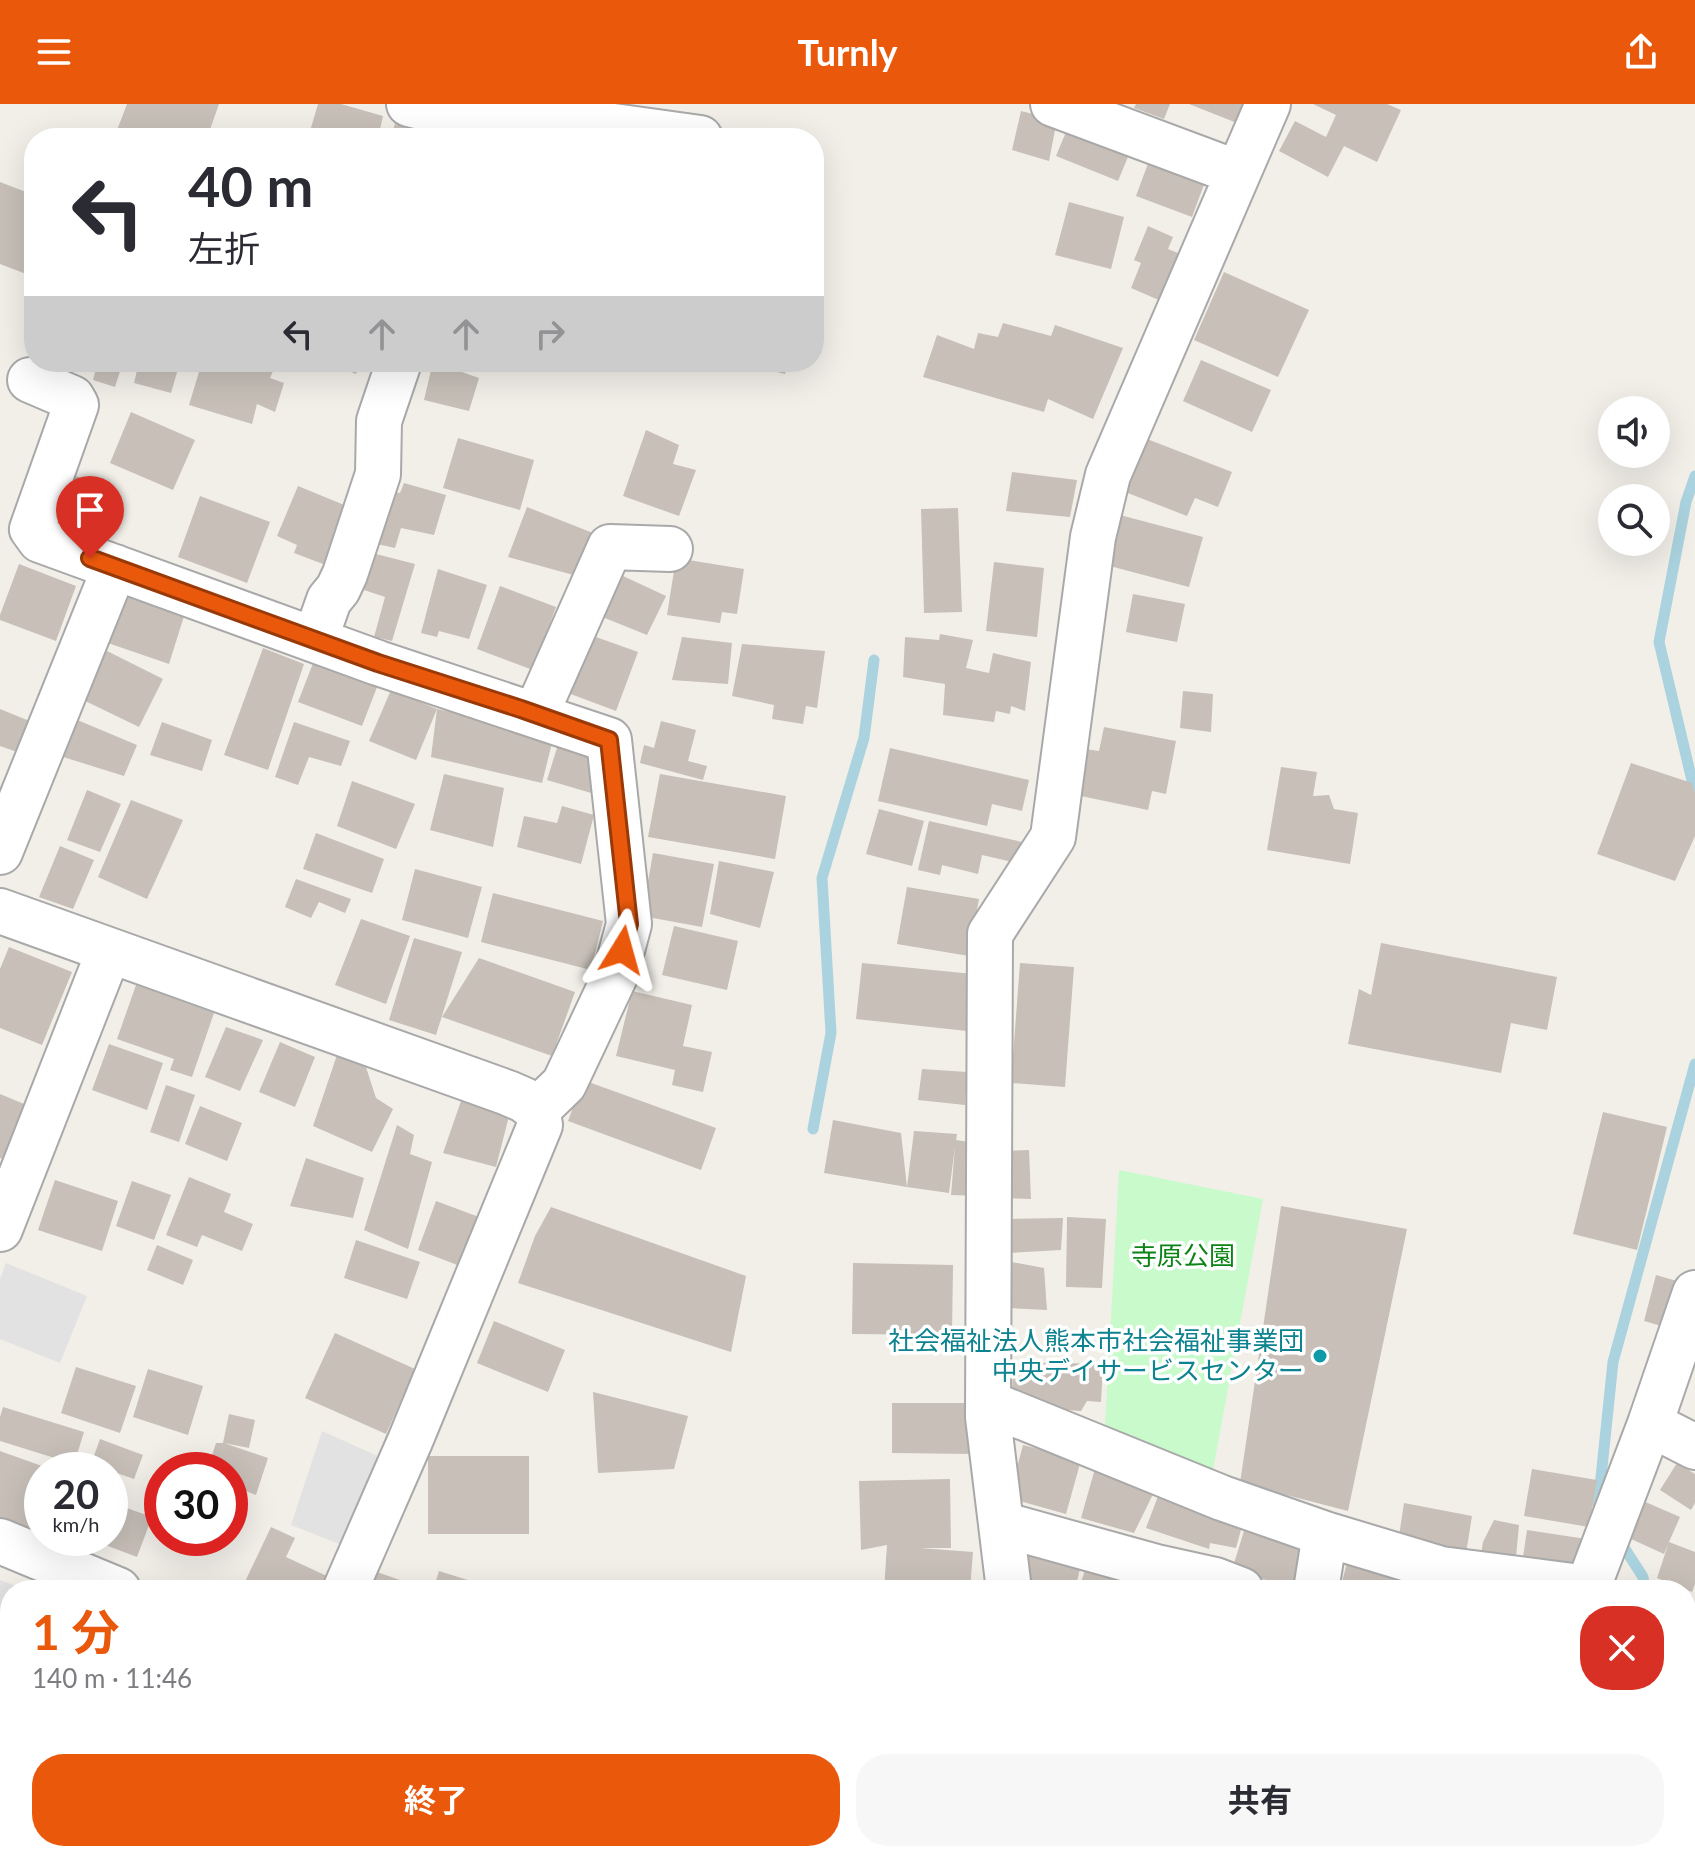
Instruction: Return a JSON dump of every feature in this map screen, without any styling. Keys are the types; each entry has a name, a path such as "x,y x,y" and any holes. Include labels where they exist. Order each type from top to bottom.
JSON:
{"street":[{"path":"409,104 476,120 510,121 541,116 628,128"},
{"path":"706,128 719,104"},
{"path":"1053,104 1238,173"},
{"path":"1008,1580 988,1417 990,934 1053,837 1093,537 1108,475 1268,104"},
{"path":"315,640 329,600 345,574 378,474 379,421 396,372"},
{"path":"30,380 72,398 76,405 32,529 40,540 378,663 609,740 629,924 615,976 564,1084 537,1110"},
{"path":"536,714 610,547 670,549"},
{"path":"0,852 115,567"},
{"path":"0,911 508,1093 537,1110 540,1125 349,1580"},
{"path":"0,1229 109,951"},
{"path":"1590,1580 1650,1424 1695,1293"},
{"path":"988,1403 1222,1498 1325,1534 1441,1569 1521,1580"},
{"path":"1650,1424 1695,1447"},
{"path":"1001,1524 1215,1580"},
{"path":"1318,1580 1325,1534"},
{"path":"0,1541 94,1580"}],"green space":[{"name":"寺原公園","path":"1119,1170 1263,1199 1213,1470 1105,1426"}],"shaded area":[{"path":"6,1263 87,1296 60,1363 0,1339 0,1279"},
{"path":"322,1431 391,1462 352,1549 291,1525"}],"building":[{"path":"127,104 219,104 211,128 118,128"},
{"path":"318,104 341,104 383,116 380,128 311,128"},
{"path":"1136,104 1170,104 1164,119 1134,108"},
{"path":"1189,104 1257,104 1247,127"},
{"path":"1313,104 1387,104 1401,110 1377,162 1344,146 1328,177 1279,151 1295,121 1326,137 1336,115"},
{"path":"1021,111 1057,120 1049,161 1012,150"},
{"path":"1073,115 1135,140 1118,181 1056,156"},
{"path":"1153,150 1209,171 1192,217 1136,196"},
{"path":"0,182 24,191 24,273 0,264"},
{"path":"1069,202 1124,217 1111,269 1055,255"},
{"path":"1148,226 1173,237 1168,249 1188,257 1168,304 1131,288 1141,263 1134,260"},
{"path":"1224,272 1309,310 1278,377 1194,340"},
{"path":"1003,323 1051,336 1055,325 1123,348 1093,419 1048,399 1044,412 923,377 937,335 974,349 978,333 998,337"},
{"path":"1201,360 1271,390 1252,432 1183,401"},
{"path":"95,372 120,372 115,387 93,380"},
{"path":"137,372 177,372 171,393 134,383"},
{"path":"199,372 273,372 270,378 284,383 275,412 257,404 252,424 189,405"},
{"path":"431,372 462,372 479,378 469,411 424,400"},
{"path":"131,412 195,440 173,490 110,463"},
{"path":"646,430 679,445 673,464 696,470 679,516 623,496"},
{"path":"1142,437 1232,472 1218,507 1195,498 1187,516 1120,490"},
{"path":"458,438 534,460 520,510 443,488"},
{"path":"1012,472 1077,480 1070,517 1006,511"},
{"path":"75,476 111,489 98,528 60,520"},
{"path":"404,483 446,495 434,535 401,528 395,548 368,542 381,489 400,493"},
{"path":"298,486 354,509 331,567 294,553 297,545 277,536"},
{"path":"200,496 270,522 247,583 178,557"},
{"path":"527,507 593,533 577,576 508,557"},
{"path":"958,508 962,612 924,613 921,509"},
{"path":"1120,515 1203,537 1189,587 1106,565"},
{"path":"376,554 415,564 392,641 374,637 385,597 364,590"},
{"path":"676,558 744,569 737,614 722,612 720,623 667,615"},
{"path":"994,562 1044,568 1037,637 986,631"},
{"path":"19,564 76,586 56,641 0,620"},
{"path":"438,569 487,585 469,639 439,631 437,637 421,633"},
{"path":"608,569 666,596 647,635 590,612"},
{"path":"500,586 556,607 533,670 477,649"},
{"path":"124,591 185,613 169,664 105,642"},
{"path":"1133,594 1185,604 1177,642 1126,632"},
{"path":"582,632 638,652 616,711 560,690"},
{"path":"940,634 973,640 966,668 989,673 993,653 1031,662 1025,711 1011,706 1010,714 996,711 994,722 943,715 945,684 903,677 905,637 939,640"},
{"path":"682,637 732,643 728,684 672,680"},
{"path":"742,644 825,651 817,708 806,706 803,724 772,719 774,705 732,696"},
{"path":"263,648 304,664 268,770 224,755"},
{"path":"103,649 163,679 139,727 79,698"},
{"path":"315,658 379,682 362,726 298,702"},
{"path":"391,690 437,709 416,760 369,741"},
{"path":"1183,691 1213,694 1211,732 1180,728"},
{"path":"0,709 32,722 20,753 0,746"},
{"path":"437,709 554,735 542,783 431,757"},
{"path":"75,719 137,745 124,776 60,756"},
{"path":"661,721 696,730 688,761 707,766 703,780 640,763 644,745 654,748"},
{"path":"162,722 212,740 202,771 150,755"},
{"path":"294,722 350,741 341,766 309,757 298,785 275,777"},
{"path":"1104,727 1176,741 1166,794 1152,791 1148,810 1076,795 1085,749 1099,751"},
{"path":"561,735 610,750 598,795 547,780"},
{"path":"890,748 1029,780 1022,811 992,804 987,826 878,801"},
{"path":"1631,763 1692,783 1695,793 1695,836 1675,881 1597,854"},
{"path":"1281,767 1317,772 1313,796 1329,795 1334,809 1358,813 1350,864 1267,850"},
{"path":"444,774 504,788 493,847 430,830"},
{"path":"660,774 786,796 775,859 648,837"},
{"path":"352,781 415,804 396,849 337,826"},
{"path":"87,790 121,804 100,852 67,840"},
{"path":"131,800 183,820 147,899 98,877"},
{"path":"562,806 594,815 581,864 517,847 524,816 557,823"},
{"path":"879,809 924,821 912,866 866,854"},
{"path":"929,821 1022,842 1017,863 982,855 978,874 942,865 940,875 918,870"},
{"path":"316,833 384,859 372,893 303,869"},
{"path":"60,846 94,860 73,909 39,897"},
{"path":"653,853 714,864 702,927 642,916"},
{"path":"719,861 774,872 760,928 710,914"},
{"path":"415,869 482,887 468,938 402,920"},
{"path":"296,879 351,899 345,913 319,902 311,918 285,907"},
{"path":"907,887 979,899 969,956 897,944"},
{"path":"493,893 603,921 591,970 481,942"},
{"path":"361,919 410,936 386,1004 335,985"},
{"path":"674,926 738,941 727,990 662,975"},
{"path":"414,938 462,952 436,1035 389,1020"},
{"path":"1381,943 1557,977 1547,1030 1511,1023 1501,1073 1348,1044 1359,989 1371,995"},
{"path":"9,947 72,972 42,1045 0,1028 0,969"},
{"path":"479,958 575,992 552,1056 442,1017"},
{"path":"862,963 973,974 967,1031 856,1019"},
{"path":"1020,963 1074,967 1065,1087 1011,1083"},
{"path":"136,985 214,1013 192,1077 170,1070 174,1059 117,1039"},
{"path":"632,991 692,1005 683,1046 712,1052 703,1092 672,1085 675,1070 616,1056"},
{"path":"226,1027 263,1040 240,1091 205,1077"},
{"path":"280,1042 315,1057 295,1107 259,1092"},
{"path":"109,1044 163,1063 147,1110 92,1090"},
{"path":"337,1055 365,1064 376,1098 393,1109 372,1152 313,1126"},
{"path":"922,1069 967,1072 965,1105 918,1100"},
{"path":"583,1080 716,1128 701,1170 568,1121"},
{"path":"166,1085 195,1095 179,1142 150,1132"},
{"path":"0,1094 29,1106 6,1160 0,1158"},
{"path":"461,1101 509,1116 496,1167 443,1153"},
{"path":"200,1106 242,1123 227,1161 185,1144"},
{"path":"1603,1112 1667,1127 1637,1250 1573,1234"},
{"path":"833,1120 901,1133 907,1187 824,1173"},
{"path":"397,1125 414,1135 410,1154 432,1162 408,1249 364,1230"},
{"path":"914,1131 957,1134 956,1140 982,1144 982,1196 951,1195 955,1147 949,1193 907,1187"},
{"path":"1029,1150 1031,1199 1000,1198 1000,1151"},
{"path":"306,1158 364,1178 353,1218 290,1206"},
{"path":"189,1177 231,1194 224,1212 253,1224 242,1251 202,1235 197,1247 166,1235"},
{"path":"55,1180 118,1201 102,1251 38,1230"},
{"path":"132,1181 171,1195 154,1240 116,1226"},
{"path":"436,1201 479,1217 460,1266 418,1250"},
{"name":"社会福祉法人熊本市社会福祉事業団 中央デイサービスセンター","path":"1281,1206 1407,1229 1348,1511 1240,1483"},
{"path":"551,1207 746,1276 731,1352 518,1283 535,1236"},
{"path":"1067,1217 1106,1219 1102,1288 1066,1287"},
{"path":"1063,1218 1061,1250 1007,1253 1008,1219"},
{"path":"356,1240 420,1262 407,1299 344,1278"},
{"path":"157,1245 193,1260 183,1285 147,1270"},
{"path":"1006,1261 1044,1268 1047,1310 1008,1308"},
{"path":"853,1263 953,1265 952,1335 852,1334"},
{"path":"1656,1275 1687,1284 1675,1330 1644,1321"},
{"path":"494,1321 565,1350 548,1392 477,1363"},
{"path":"335,1333 415,1369 386,1434 305,1398"},
{"path":"1014,1362 1103,1364 1101,1402 1087,1401 1081,1411 1011,1406"},
{"path":"76,1367 136,1386 120,1433 61,1413"},
{"path":"148,1369 203,1386 188,1435 133,1417"},
{"path":"593,1392 688,1416 674,1469 598,1473"},
{"path":"892,1403 974,1403 973,1454 892,1453"},
{"path":"3,1407 84,1432 78,1452 35,1452 0,1441"},
{"path":"229,1414 255,1420 249,1448 224,1443 268,1458 256,1495 248,1492 248,1452 213,1452 216,1443 223,1443"},
{"path":"100,1439 143,1455 134,1479 128,1477 128,1452 95,1452"},
{"path":"1023,1445 1081,1460 1066,1514 1009,1498"},
{"path":"0,1451 24,1460 24,1528 0,1520"},
{"path":"428,1456 529,1456 529,1534 428,1534"},
{"path":"1677,1463 1695,1474 1695,1503 1691,1510 1660,1490"},
{"path":"1096,1465 1156,1488 1134,1533 1081,1518"},
{"path":"1532,1469 1597,1480 1589,1527 1524,1516"},
{"path":"950,1479 951,1548 920,1548 973,1552 971,1580 885,1580 887,1545 861,1550 859,1481"},
{"path":"1160,1491 1244,1519 1236,1548 1210,1543 1209,1549 1146,1528"},
{"path":"1634,1497 1680,1517 1669,1542 1695,1552 1695,1580 1657,1578 1668,1545 1664,1554 1618,1533"},
{"path":"1404,1503 1472,1516 1464,1566 1397,1549"},
{"path":"128,1508 144,1514 144,1538 137,1557 128,1554"},
{"path":"1494,1520 1519,1525 1515,1568 1479,1566 1483,1542"},
{"path":"1247,1521 1306,1542 1295,1580 1266,1580 1232,1570"},
{"path":"271,1527 295,1538 286,1557 331,1578 330,1580 246,1580"},
{"path":"1527,1530 1586,1539 1581,1578 1521,1570"},
{"path":"1018,1541 1082,1560 1077,1580 1017,1579"},
{"path":"1349,1555 1406,1566 1402,1580 1343,1580"},
{"path":"1086,1566 1134,1580 1082,1580"},
{"path":"374,1571 400,1580 371,1580"},
{"path":"439,1571 468,1580 436,1580"}],"waterway":[{"path":"1695,476 1686,502 1659,642 1695,793"},
{"path":"813,1129 831,1033 822,878 864,738 874,660"},
{"path":"1601,1510 1598,1506 1613,1362 1695,1064"},
{"path":"1618,1538 1643,1580"}],"place":[{"name":"社会福祉法人熊本市社会福祉事業団 中央デイサービスセンター","path":"1320,1356"}],"route":[{"path":"90,558 378,663 609,740 629,924 622,950"}]}
